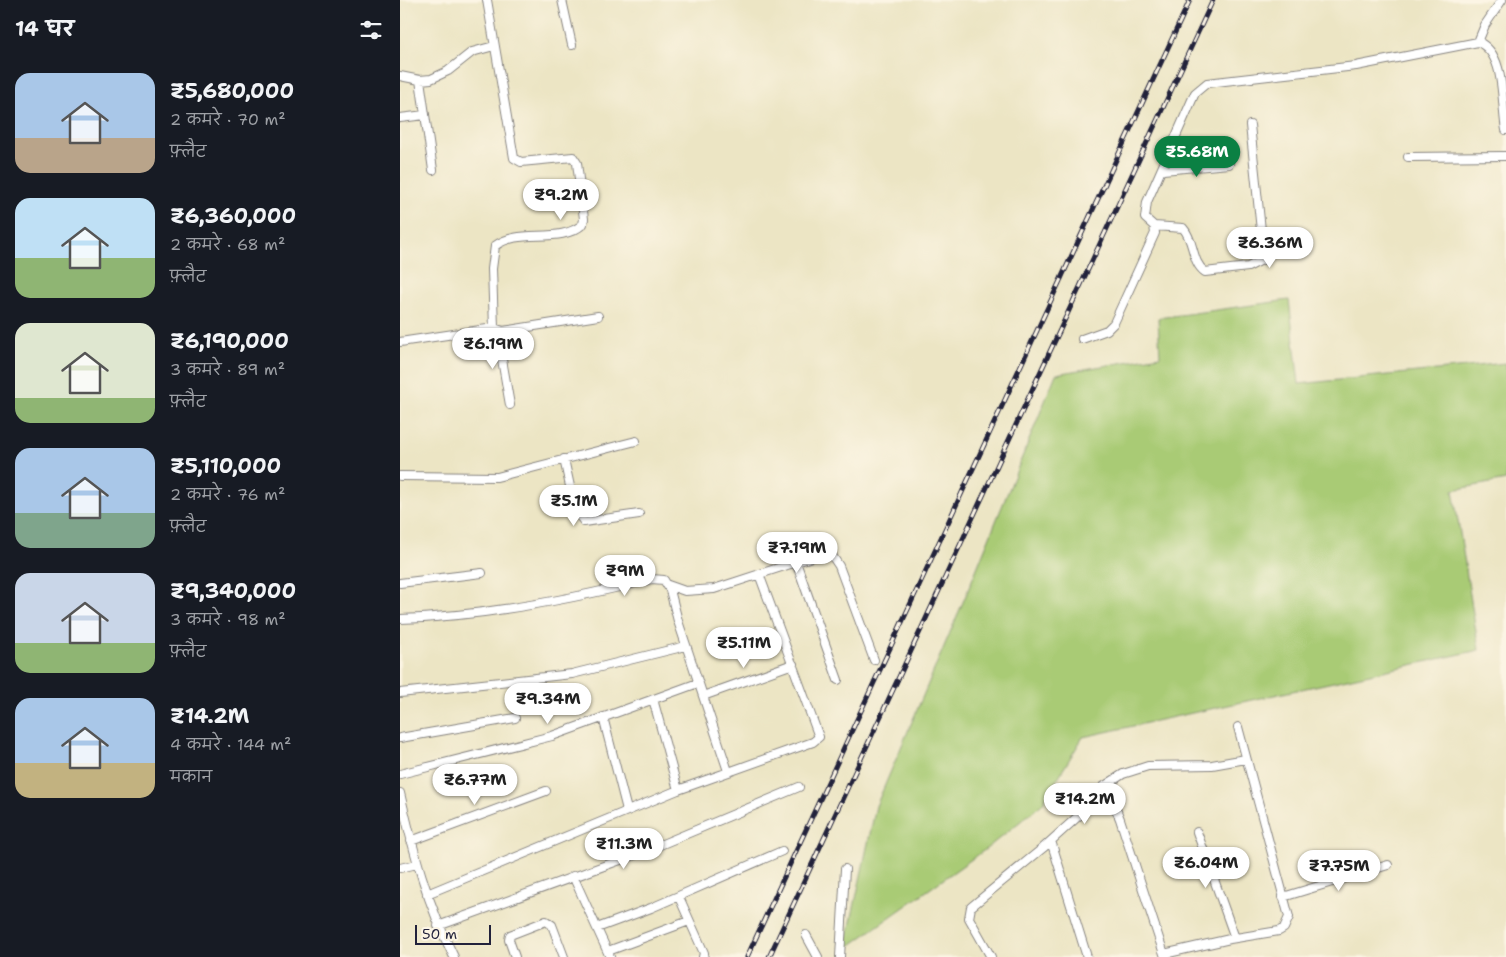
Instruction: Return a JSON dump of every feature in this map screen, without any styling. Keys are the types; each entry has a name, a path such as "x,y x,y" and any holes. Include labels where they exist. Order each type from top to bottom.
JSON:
{"street":[{"path":"487,0 514,158 521,162 573,157 577,163 584,219 583,224 572,231 511,238 494,246 492,269 496,329 510,406"},
{"path":"562,0 572,45"},
{"path":"1478,42 1485,25 1502,0"},
{"path":"1250,125 1264,259 1248,267 1205,272 1197,263 1191,241 1183,228 1154,226 1146,220 1144,215 1147,202 1163,170 1195,94 1207,83 1356,66 1478,42 1489,45 1495,53 1499,64 1506,130"},
{"path":"400,76 420,80 442,75 472,52 494,46"},
{"path":"420,80 432,170"},
{"path":"400,118 425,115"},
{"path":"1408,157 1506,156"},
{"path":"1163,170 1229,164"},
{"path":"1082,339 1108,330 1114,323 1152,241 1156,230 1154,226"},
{"path":"400,342 598,316"},
{"path":"400,476 433,474 483,478 497,477 636,441"},
{"path":"564,459 575,509 584,522 639,514"},
{"path":"668,585 686,591 698,591 826,554 835,558 874,660"},
{"path":"796,562 838,680"},
{"path":"400,583 482,572"},
{"path":"427,894 522,856 627,810 728,771 813,742 819,737 759,574"},
{"path":"400,619 471,614 550,604 652,578 664,580 668,585 686,646 728,771"},
{"path":"400,694 572,674 686,646"},
{"path":"703,696 793,664"},
{"path":"400,774 552,736 698,683"},
{"path":"653,700 678,790"},
{"path":"603,717 627,810"},
{"path":"400,738 515,718"},
{"path":"1106,785 1120,819 1164,956 1284,928 1289,917 1238,727"},
{"path":"991,957 969,918 971,907 1051,841 1084,811 1106,785 1123,774 1148,766 1212,764 1246,759"},
{"path":"438,926 648,850 799,787"},
{"path":"411,841 546,792"},
{"path":"400,793 417,864 438,926 454,957"},
{"path":"1197,832 1235,938"},
{"path":"1051,841 1087,957"},
{"path":"597,928 679,897 782,851"},
{"path":"400,868 417,864"},
{"path":"1283,897 1388,865"},
{"path":"840,957 845,869"},
{"path":"573,876 609,954 689,921"},
{"path":"679,897 704,953 703,957"},
{"path":"515,957 509,940 510,935 546,921 552,925 564,957"},
{"path":"806,935 818,957"}],"green space":[{"path":"1289,300 1299,384 1506,363 1506,480 1453,490 1479,650 1083,737 1042,804 986,849 845,949 876,806 966,595 1056,374 1160,356 1158,318"}],"railway":[{"path":"747,957 1190,0"},
{"path":"769,957 1213,0"}]}
